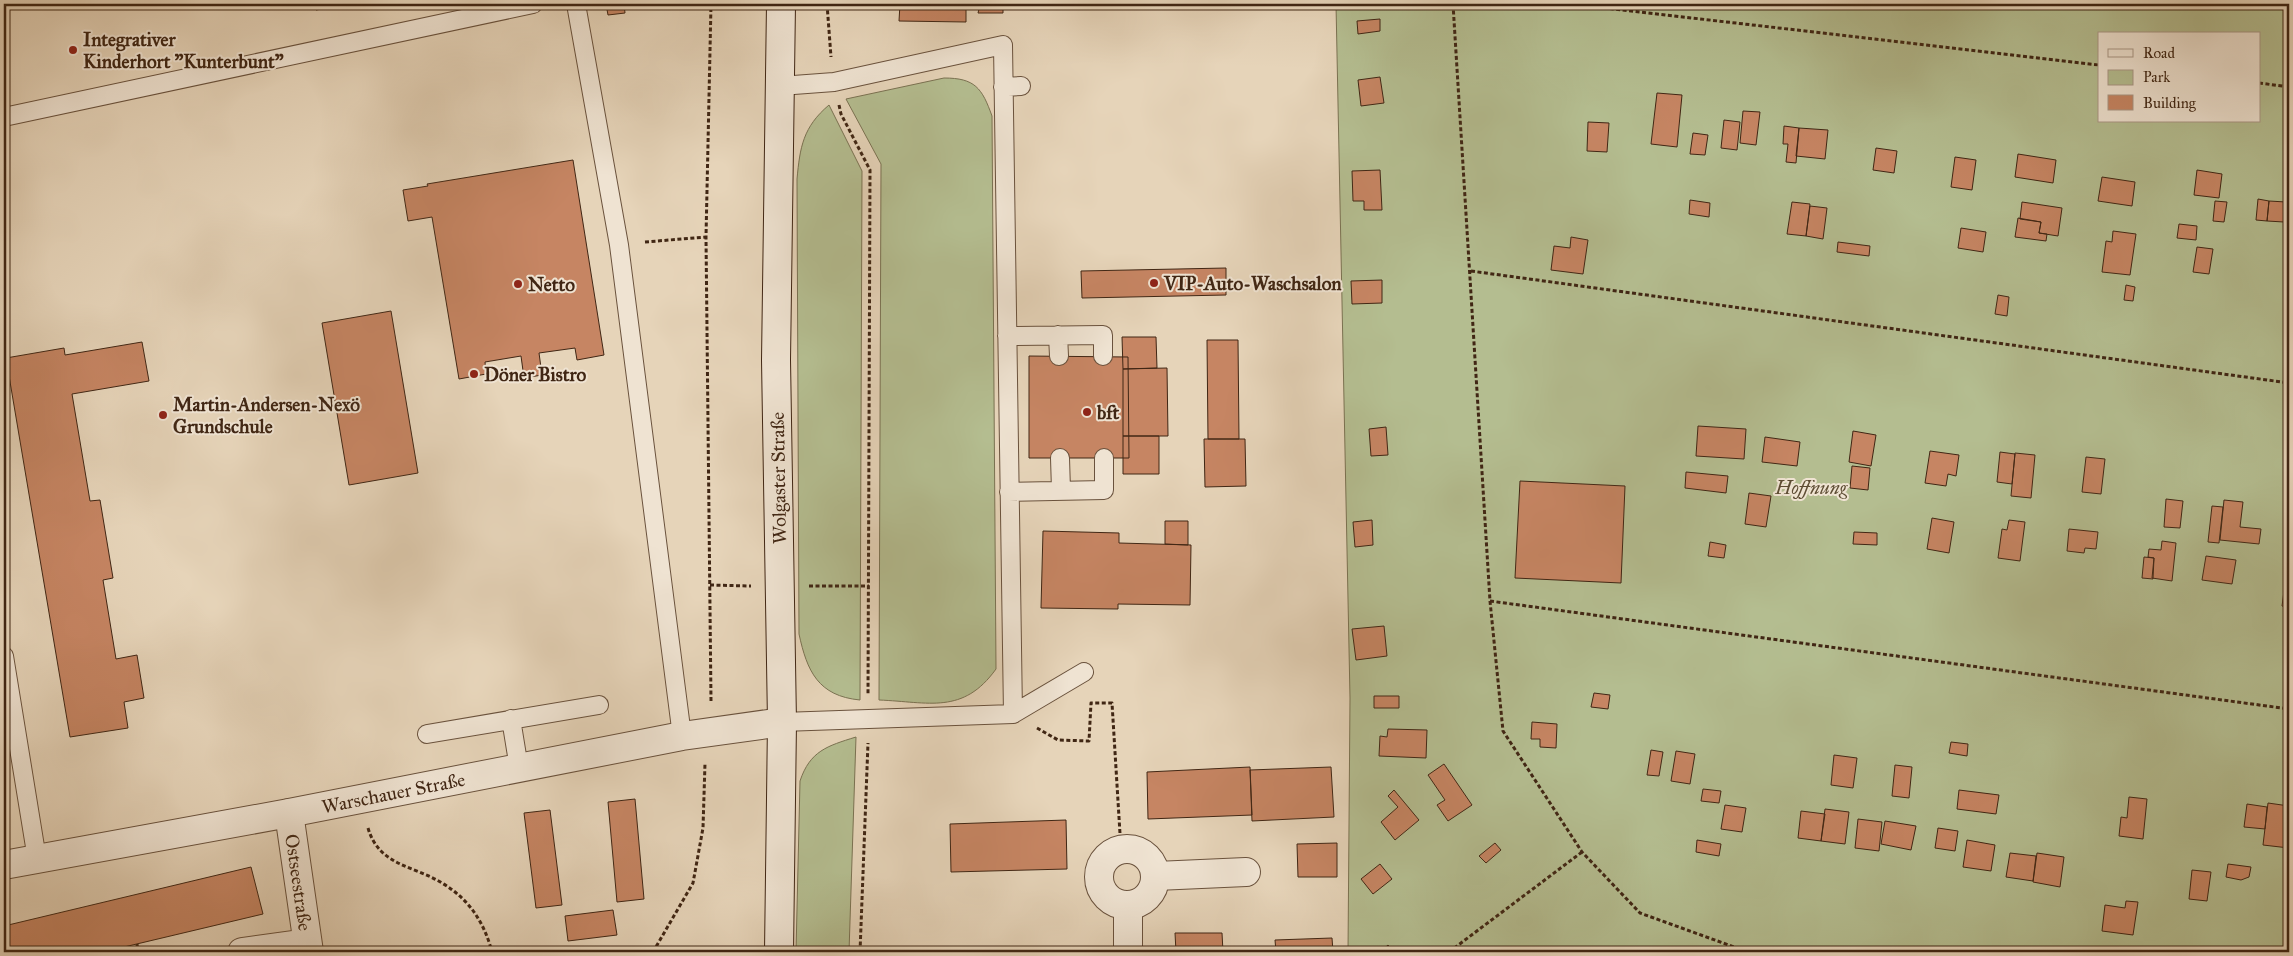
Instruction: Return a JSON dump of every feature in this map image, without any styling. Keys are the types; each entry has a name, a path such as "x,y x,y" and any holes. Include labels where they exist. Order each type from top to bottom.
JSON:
{"street":[{"name":"Wolgaster Straße","path":"779,952 782,722 776,360 781,4"},
{"name":"Warschauer Straße","path":"4,865 289,813 682,736 782,722"},
{"name":"Ostseestraße","path":"289,813 308,948"},
{"path":"1121,850 1134,850 1142,853 1149,859 1156,876 1155,885 1145,900 1128,906 1110,900 1099,884 1099,874 1107,857 1121,850"},
{"path":"1156,876 1246,872"},
{"path":"1128,906 1128,952"},
{"path":"242,952 308,948"}],"lane":[{"path":"4,117 533,4"},
{"path":"576,4 619,245 682,736"},
{"path":"780,86 834,82 1002,45 1012,87 1007,336 1013,714"},
{"path":"1058,335 1059,356"},
{"path":"1007,336 1103,335 1103,356"},
{"path":"1060,458 1061,490"},
{"path":"1009,492 1104,490 1104,458"},
{"path":"4,656 37,859"},
{"path":"782,722 1013,714 1084,672"},
{"path":"427,734 599,705"},
{"path":"511,720 519,768"}],"path":[{"path":"653,952 693,882 703,828 705,754 711,731 706,237 711,4"},
{"path":"827,4 834,82 841,114 870,170 868,720 860,952"},
{"path":"1453,4 1490,601 1503,732 1582,852 1640,913 1748,952"},
{"path":"1571,4 2098,65"},
{"path":"2260,83 2289,87"},
{"path":"619,245 706,237"},
{"path":"1470,272 2289,383"},
{"path":"710,585 754,586"},
{"path":"804,586 869,586"},
{"path":"1490,601 2289,709"},
{"path":"1013,714 1058,740 1089,741 1091,704 1112,703 1121,850"},
{"path":"367,823 372,839 380,852 395,862 441,882 465,900 482,924 492,952"},
{"path":"1449,952 1582,852"},
{"path":"137,944 138,952"},
{"path":"419,952 439,950 447,952"}],"green space":[{"name":"Hoffnung","path":"1336,4 2289,4 2289,952 1348,952 1350,698"},
{"path":"944,78 963,80 976,86 985,98 992,116 996,669 984,684 971,694 958,700 929,703 879,700 881,164 846,99"},
{"path":"829,105 862,171 860,700 846,698 824,687 811,670 799,634 797,179 804,138 813,121"},
{"path":"856,737 849,952 796,952 800,781 814,756 836,743"}],"building":[{"path":"315,4 349,4 316,10"},
{"path":"606,4 624,4 625,13 608,15"},
{"path":"900,4 1003,4 1003,13 978,13 979,9 966,9 966,22 899,21"},
{"path":"1380,19 1380,31 1358,34 1357,21"},
{"path":"1380,77 1384,103 1361,106 1358,80"},
{"path":"1657,93 1682,95 1677,147 1651,144"},
{"path":"1743,111 1760,112 1756,145 1740,143"},
{"path":"1724,120 1740,122 1737,150 1721,148"},
{"path":"1588,122 1609,123 1607,152 1587,151"},
{"path":"1784,126 1799,128 1796,163 1786,162 1788,144 1783,144"},
{"path":"1799,128 1828,130 1825,159 1796,156"},
{"path":"1693,133 1708,135 1705,155 1690,154"},
{"path":"1876,148 1897,151 1894,173 1873,170"},
{"path":"2018,154 2056,160 2053,183 2015,177"},
{"path":"1955,157 1976,160 1972,190 1951,187"},
{"name":"Netto","path":"573,160 604,355 577,360 575,348 539,353 542,375 524,378 521,356 485,362 486,374 459,379 432,217 408,221 403,190 428,186 427,184"},
{"path":"1380,170 1382,210 1364,210 1364,201 1353,201 1352,171"},
{"path":"2197,170 2222,174 2219,198 2194,195"},
{"path":"2102,177 2135,182 2132,206 2098,201"},
{"path":"2258,199 2269,201 2267,221 2256,220"},
{"path":"1690,200 1710,203 1709,217 1689,214"},
{"path":"2215,201 2227,202 2224,222 2213,221"},
{"path":"2269,201 2286,202 2284,222 2267,221"},
{"path":"1792,202 1810,204 1806,236 1787,234"},
{"path":"2022,202 2062,208 2058,236 2039,233 2041,222 2020,219"},
{"path":"1810,206 1827,208 1823,239 1806,236"},
{"path":"2018,218 2041,222 2039,233 2047,234 2046,241 2015,237"},
{"path":"2179,224 2197,226 2196,240 2177,238"},
{"path":"1961,228 1986,232 1983,252 1958,248"},
{"path":"2113,231 2136,234 2130,275 2102,272 2106,241 2112,242"},
{"path":"1571,237 1588,240 1583,274 1551,270 1554,246 1570,248"},
{"path":"1838,242 1870,246 1869,256 1837,252"},
{"path":"2197,247 2213,249 2209,274 2193,272"},
{"name":"VIP-Auto-Waschsalon","path":"1226,268 1226,295 1082,298 1081,271"},
{"path":"1382,280 1382,303 1352,304 1351,281"},
{"path":"2126,285 2135,287 2133,301 2124,300"},
{"path":"1998,295 2009,297 2007,316 1995,314"},
{"path":"391,311 418,473 349,485 322,323"},
{"path":"1122,337 1156,337 1157,368 1123,369"},
{"path":"1207,340 1238,340 1239,439 1208,439"},
{"path":"142,342 149,381 72,394 90,501 100,500 113,578 103,580 116,659 137,655 144,698 124,702 128,728 70,737 6,358 64,348 65,355"},
{"path":"1029,356 1128,357 1129,458 1029,458"},
{"path":"1167,368 1168,436 1123,436 1123,369"},
{"path":"1698,426 1746,429 1744,459 1696,456"},
{"path":"1386,427 1388,455 1371,456 1369,429"},
{"path":"1853,431 1876,435 1871,466 1849,462"},
{"path":"1123,436 1159,436 1159,474 1123,474"},
{"path":"1765,437 1800,442 1797,466 1762,462"},
{"path":"1204,439 1245,439 1246,486 1205,487"},
{"path":"1930,451 1959,455 1956,476 1948,474 1946,486 1925,483"},
{"path":"2000,452 2015,454 2012,484 1997,482"},
{"path":"2015,453 2035,455 2031,498 2011,496"},
{"path":"2086,457 2105,459 2101,494 2082,492"},
{"path":"1852,466 1870,468 1868,490 1850,488"},
{"path":"1686,472 1728,476 1726,493 1685,488"},
{"path":"1520,481 1625,486 1621,583 1515,578"},
{"path":"1749,493 1771,496 1766,527 1745,524"},
{"path":"2166,499 2183,501 2180,528 2164,527"},
{"path":"2224,500 2243,502 2240,527 2261,529 2259,544 2220,540"},
{"path":"2212,506 2223,507 2219,543 2208,542"},
{"path":"1932,518 1954,522 1949,553 1927,549"},
{"path":"1372,520 1373,545 1355,547 1353,522"},
{"path":"2009,520 2025,522 2020,561 1998,558 2002,529 2007,530"},
{"path":"1165,521 1188,521 1188,545 1165,544"},
{"path":"2069,529 2098,532 2096,549 2085,548 2084,553 2067,551"},
{"path":"1043,531 1119,533 1119,543 1191,545 1190,605 1118,604 1118,609 1041,608"},
{"path":"1854,532 1877,533 1877,545 1853,544"},
{"path":"2162,541 2176,543 2172,581 2152,578 2154,558 2148,557 2149,549 2161,550"},
{"path":"1710,542 1726,545 1724,558 1708,556"},
{"path":"2206,556 2236,560 2232,584 2202,580"},
{"path":"2144,557 2154,558 2153,579 2142,578"},
{"path":"2286,576 2289,577 2289,608 2282,606"},
{"path":"1384,626 1387,656 1356,660 1352,629"},
{"path":"1594,693 1610,695 1608,709 1591,707"},
{"path":"1374,696 1399,696 1399,708 1374,708"},
{"path":"1532,722 1557,724 1556,748 1540,747 1540,739 1531,739"},
{"path":"1388,729 1427,730 1426,758 1379,756 1380,736 1387,737"},
{"path":"1951,742 1968,744 1967,756 1949,753"},
{"path":"1651,750 1663,752 1659,776 1647,775"},
{"path":"1676,751 1695,754 1690,784 1671,781"},
{"path":"1834,755 1857,758 1853,788 1831,785"},
{"path":"1444,764 1472,805 1448,821 1437,805 1445,800 1428,775"},
{"path":"1895,765 1912,767 1909,798 1892,796"},
{"path":"1250,767 1252,815 1148,819 1147,772"},
{"path":"1331,767 1334,817 1252,821 1250,770"},
{"path":"1703,789 1721,791 1719,803 1701,801"},
{"path":"1394,790 1419,820 1395,840 1381,822 1398,807 1388,796"},
{"path":"1959,790 1999,795 1996,814 1957,809"},
{"path":"2129,797 2147,799 2143,839 2119,836 2121,817 2127,818"},
{"path":"635,799 644,899 617,902 608,802"},
{"path":"2268,803 2289,806 2289,848 2263,845"},
{"path":"2247,804 2267,807 2265,829 2244,827"},
{"path":"1725,805 1746,808 1742,832 1721,829"},
{"path":"1825,809 1849,812 1845,844 1821,841"},
{"path":"550,810 562,905 536,908 524,813"},
{"path":"1801,811 1825,814 1821,841 1798,838"},
{"path":"1858,819 1882,822 1879,851 1855,848"},
{"path":"1066,820 1067,869 951,872 950,824"},
{"path":"1885,821 1916,826 1911,850 1881,844"},
{"path":"1938,828 1958,831 1955,851 1935,848"},
{"path":"1697,840 1721,844 1719,856 1696,852"},
{"path":"1967,840 1995,845 1991,871 1963,867"},
{"path":"1337,843 1337,877 1298,877 1297,844"},
{"path":"1495,843 1501,850 1486,863 1479,856"},
{"path":"2010,853 2036,856 2033,881 2006,877"},
{"path":"2037,853 2064,857 2060,887 2033,882"},
{"path":"1380,864 1392,879 1373,894 1361,879"},
{"path":"2228,864 2251,867 2249,877 2241,880 2226,877"},
{"path":"251,867 263,914 103,952 6,952 4,926"},
{"path":"2192,870 2211,872 2207,901 2189,899"},
{"path":"2126,901 2138,902 2133,935 2102,931 2105,905 2125,908"},
{"path":"613,910 617,935 568,941 565,916"},
{"path":"1175,933 1222,933 1223,952 1176,952"},
{"path":"1332,938 1333,952 1276,952 1275,940"},
{"path":"1388,945 1394,952 1380,952"},
{"path":"1066,948 1067,952 1013,952 1013,949"}],"place":[{"name":"Integrativer Kinderhort \"Kunterbunt\"","path":"73,50"},
{"name":"VIP-Auto-Waschsalon","path":"1154,283"},
{"name":"Netto","path":"518,284"},
{"name":"Döner Bistro","path":"474,374"},
{"name":"bft","path":"1087,412"},
{"name":"Martin-Andersen-Nexö Grundschule","path":"163,415"}]}
